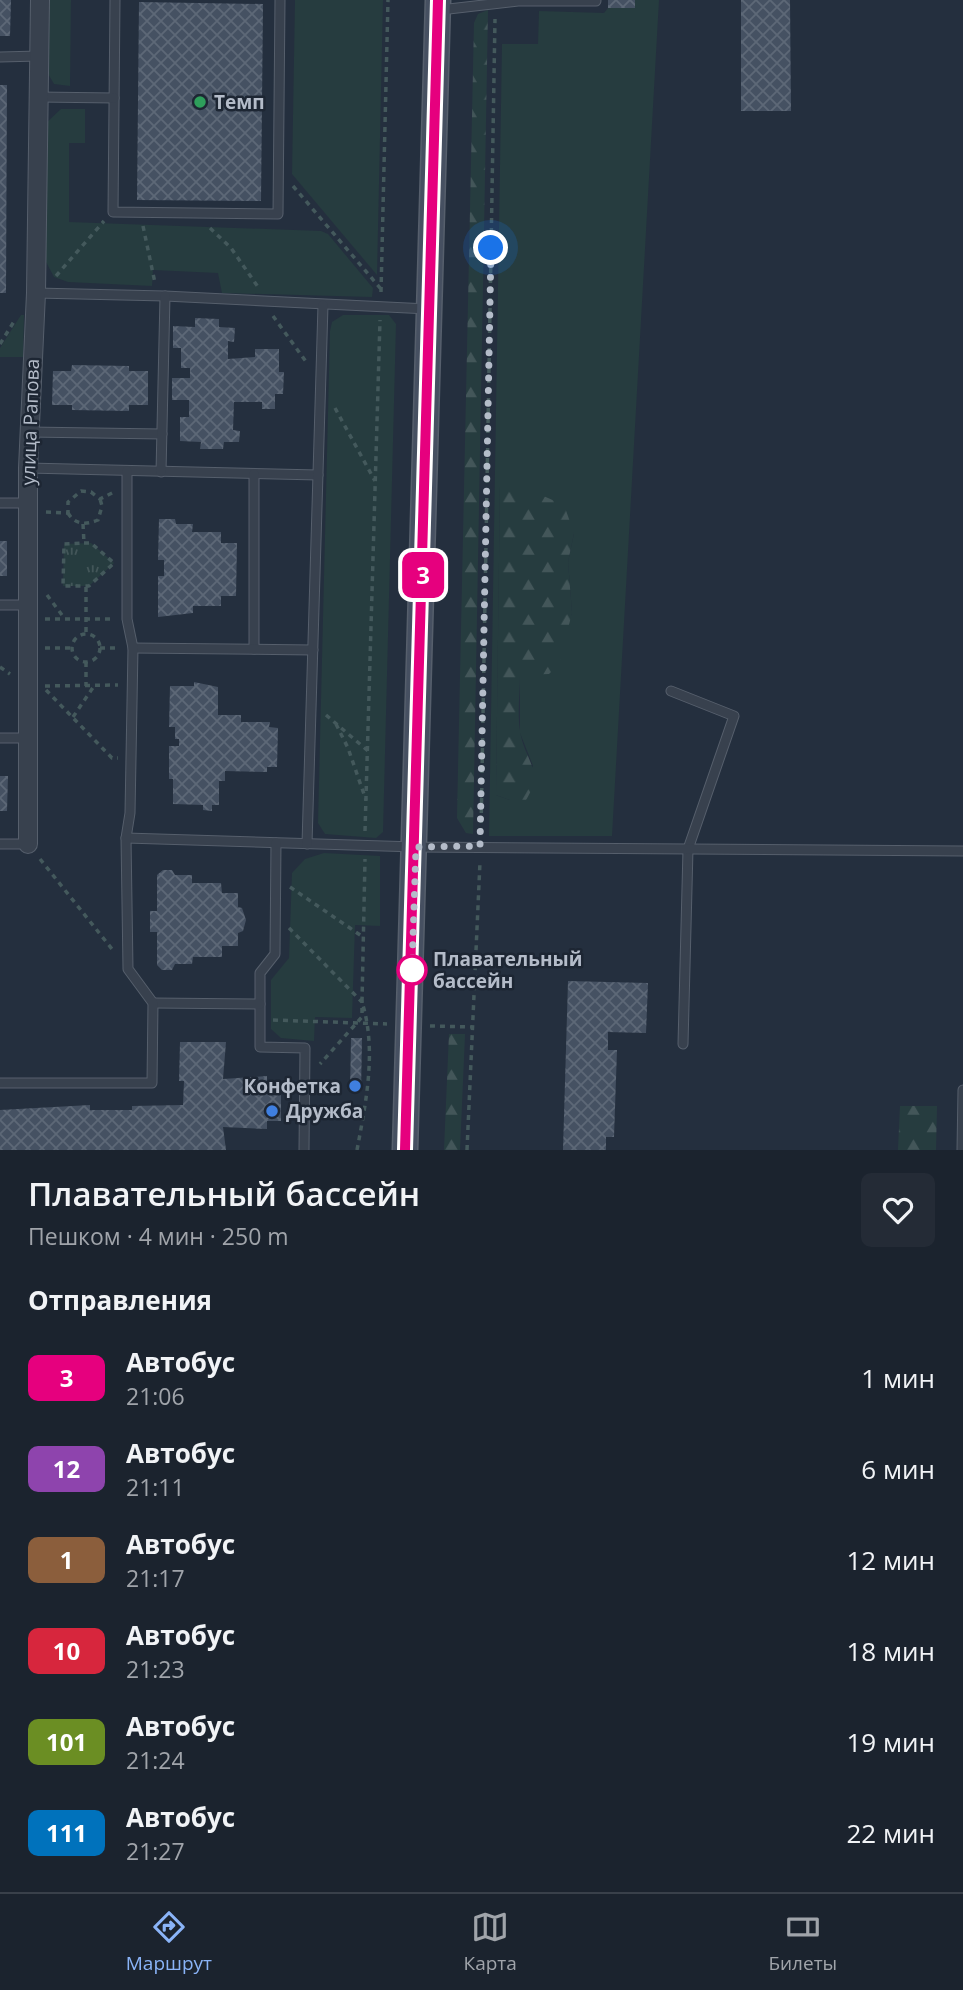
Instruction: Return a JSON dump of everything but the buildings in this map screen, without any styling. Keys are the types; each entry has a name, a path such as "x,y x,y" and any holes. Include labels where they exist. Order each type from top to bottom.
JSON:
{"main road":[{"path":"405,1150 416,847 438,5"}],"street":[{"name":"улица Рапова","path":"28,844 27,738 35,682 32,508 28,468 36,293 40,0"}],"lane":[{"path":"115,0 113,212 278,214 280,0"},
{"path":"438,5 518,0 596,1"},
{"path":"0,57 39,56"},
{"path":"39,97 114,98"},
{"path":"36,293 265,300 430,309"},
{"path":"161,296 161,472"},
{"path":"307,844 323,305"},
{"path":"29,432 162,434"},
{"path":"28,468 318,475"},
{"path":"0,1083 152,1083 153,1003 128,969 126,838 130,813 132,648 127,619 127,471"},
{"path":"254,474 254,649"},
{"path":"0,503 32,508"},
{"path":"0,605 32,612"},
{"path":"132,648 313,650"},
{"path":"671,691 734,716 688,849 683,1044"},
{"path":"0,738 27,738"},
{"path":"126,838 416,847 963,851"},
{"path":"276,843 275,954 260,973 260,1047 305,1048 304,1150"},
{"path":"0,844 28,844"},
{"path":"153,1003 260,1004"},
{"path":"962,1150 963,1090"}],"path":[{"path":"305,1080 362,1017 388,0"},
{"path":"467,1150 480,846 495,3"},
{"path":"278,168 381,290"},
{"path":"36,293 113,212"},
{"path":"139,212 161,296"},
{"path":"194,213 231,248 265,300"},
{"path":"0,344 20,312"},
{"path":"100,499 126,486"},
{"path":"32,508 68,513 76,522 83,524 98,520 102,506 100,499 86,491 76,493 68,502 68,513"},
{"path":"83,524 83,543"},
{"path":"83,543 91,543 114,563 86,586 63,586 64,544 83,543"},
{"path":"86,586 86,634"},
{"path":"44,590 65,619"},
{"path":"32,612 65,619 127,619"},
{"path":"86,634 96,638 100,648 96,658 86,662 76,658 72,648 76,638 86,634"},
{"path":"36,648 72,648"},
{"path":"86,662 86,686"},
{"path":"0,667 17,679 35,682 86,686 132,685"},
{"path":"35,682 112,758 131,758"},
{"path":"73,718 94,686"},
{"path":"311,702 368,751"},
{"path":"336,724 366,800"},
{"path":"28,844 128,969"},
{"path":"276,878 363,937"},
{"path":"276,914 362,1002 369,1024 368,1096 357,1150"},
{"path":"260,1020 472,1027"}],"green space":[{"path":"48,0 71,0 70,86 54,84 47,72"},
{"path":"295,0 383,0 377,275 292,174"},
{"path":"635,0 659,0 612,836 489,836 502,44 538,44 539,11 604,13 608,8 635,8","holes":["500,485 574,533 568,562 572,613 549,674 520,674 520,733 533,766 510,800 496,795"]},
{"path":"488,10 473,834 466,833 457,818 474,23 478,14"},
{"path":"61,109 85,109 85,143 69,143 69,222 321,231 328,234 373,288 372,297 222,293 218,273 153,270 152,286 68,282 54,277 45,260 46,123"},
{"path":"21,315 24,315 23,357 0,357 0,348"},
{"path":"343,315 389,315 396,324 383,832 376,838 325,834 318,823 330,331 332,322"},
{"path":"500,484 516,484 564,505 574,533 568,562 572,613 559,664 549,674 520,675 520,731 534,773 534,781 526,800 510,800 496,795"},
{"path":"91,543 114,563 89,586 63,586 64,544"},
{"path":"324,853 380,856 380,926 355,925 352,1018 315,1017 314,1041 281,1038 271,1029 271,980 289,958 292,873 305,859"},
{"path":"449,1034 465,1034 460,1150 444,1150"},
{"path":"900,1106 937,1106 936,1150 898,1150"}],"bus line":[{"name":"3","path":"405,1150 416,847 438,0"}],"place":[{"name":"Темп","path":"200,102"},
{"name":"Плавательный бассейн","path":"412,970"},
{"name":"Конфетка","path":"355,1086"},
{"name":"Дружба","path":"272,1111"}],"route":[{"path":"412,970 416,847 480,846 491,248"}]}
